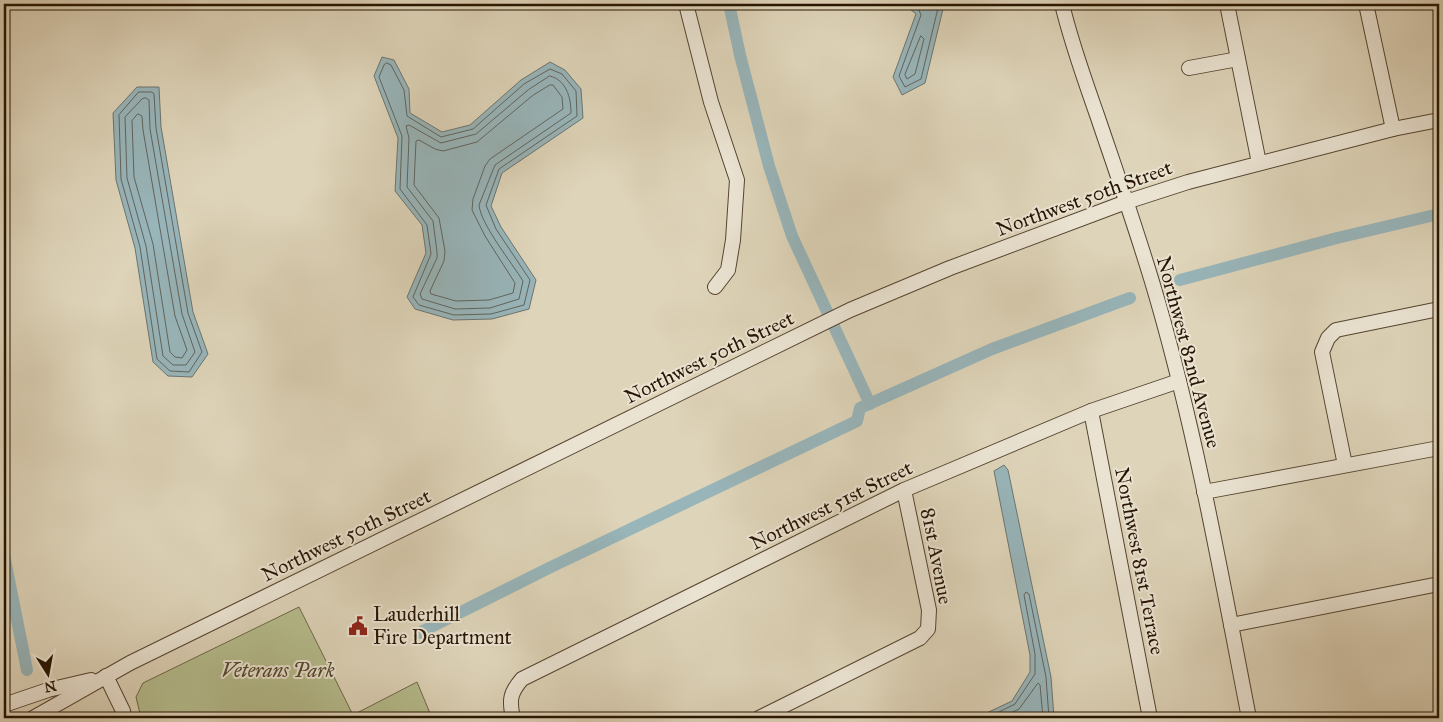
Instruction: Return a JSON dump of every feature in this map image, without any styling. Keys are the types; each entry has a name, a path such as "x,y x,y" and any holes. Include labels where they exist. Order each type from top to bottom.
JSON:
{"street":[{"path":"686,4 711,102 736,180 733,240 728,270 715,287"},
{"name":"Northwest 82nd Avenue","path":"1062,4 1070,35 1158,302 1179,381 1204,492 1249,718"},
{"path":"1227,4 1259,163"},
{"path":"1366,4 1393,129"},
{"path":"1189,68 1238,59"},
{"name":"Northwest 50th Street","path":"33,718 106,676 817,326 950,268 1126,202 1188,182 1393,129 1439,120"},
{"path":"1345,465 1322,352 1328,338 1336,330 1439,309"},
{"name":"Northwest 51st Street","path":"513,718 510,704 514,689 522,678 904,490 1091,411 1179,381"},
{"name":"Northwest 81st Terrace","path":"1091,411 1150,718"},
{"path":"1204,492 1439,448"},
{"name":"81st Avenue","path":"759,718 920,638 928,629 929,610 904,490"},
{"path":"1231,625 1439,584"},
{"path":"4,705 48,690 106,676 123,711 124,718"}],"green space":[{"name":"Veterans Park","path":"299,607 353,715 417,682 432,718 141,718 136,697 143,683"}],"water":[{"path":"904,4 960,4 943,9 925,83 902,95 893,77 916,14"},
{"path":"382,57 394,60 409,89 410,113 442,132 470,125 521,80 550,62 565,70 581,89 583,118 502,173 491,206 501,227 536,280 529,309 492,319 453,320 415,309 407,297 426,253 422,225 395,191 398,138 374,76"},
{"path":"137,87 159,87 161,127 193,312 208,354 192,377 168,376 153,362 135,248 116,180 113,113"},
{"path":"1004,465 1008,470 1051,677 1054,718 976,718 1012,701 1030,672 1030,655 994,471"}],"waterway":[{"path":"729,4 740,55 769,166 792,236 870,404"},
{"path":"1180,280 1337,238 1439,214"},
{"path":"419,633 551,567 857,421 860,408 992,349 1130,298"},
{"path":"4,555 27,670"}],"place":[{"name":"Lauderhill Fire Department","path":"358,626"}]}
